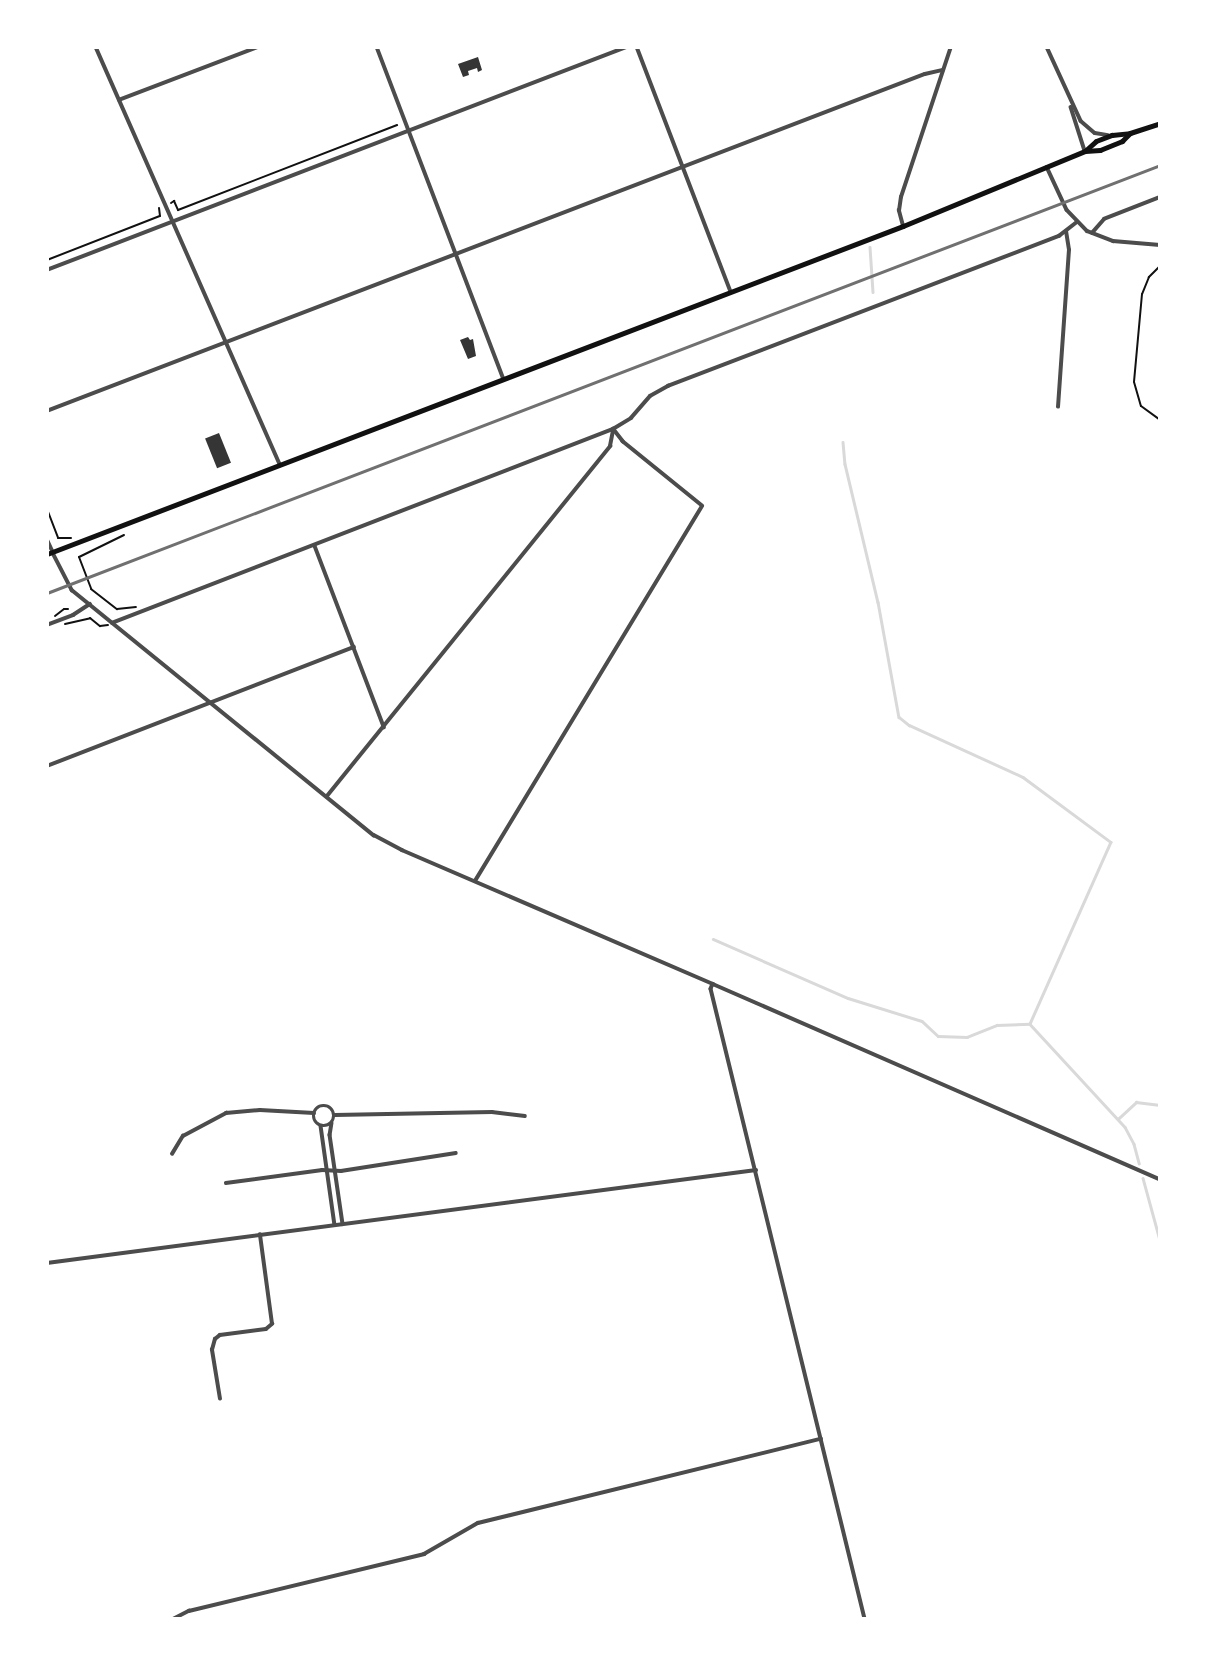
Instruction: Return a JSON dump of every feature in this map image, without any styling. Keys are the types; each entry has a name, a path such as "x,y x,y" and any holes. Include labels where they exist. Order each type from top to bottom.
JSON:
{"highway":[{"path":"1085,151 1096,141 1112,135 1130,133 1160,123"},
{"path":"50,553 903,226 1085,151 1100,150 1122,141 1130,133"}],"street":[{"path":"96,47 280,465"},
{"path":"119,100 258,47"},
{"path":"377,47 504,379"},
{"path":"47,270 626,47"},
{"path":"637,47 731,292"},
{"path":"903,226 899,212 901,197 951,47"},
{"path":"1047,47 1071,105 1085,151"},
{"path":"47,411 925,74 943,70"},
{"path":"1071,105 1090,130 1112,135"},
{"path":"1047,167 1067,210 1092,233 1112,241 1160,245"},
{"path":"1092,233 1104,219 1160,197"},
{"path":"112,623 613,429 624,424 650,396 668,386 1066,232 1077,222"},
{"path":"1058,407 1069,250 1066,232"},
{"path":"327,796 610,446 613,429"},
{"path":"475,881 702,506 623,442 613,429"},
{"path":"47,539 50,553 69,585 90,604 357,823 388,843 1160,1179"},
{"path":"315,545 384,727"},
{"path":"47,625 90,604"},
{"path":"47,765 354,647"},
{"path":"713,984 711,989 865,1619"},
{"path":"172,1154 183,1136 226,1113 260,1110 314,1113 325,1105 335,1115 492,1112 525,1116"},
{"path":"314,1113 315,1121 321,1126 335,1225"},
{"path":"335,1115 330,1135 343,1224"},
{"path":"321,1126 332,1123"},
{"path":"226,1183 336,1171 456,1153"},
{"path":"47,1263 756,1170"},
{"path":"220,1399 212,1350 215,1339 220,1335 266,1329 272,1324 260,1235"},
{"path":"173,1619 189,1611 424,1554 478,1523 821,1438"}],"path":[{"path":"172,202 178,209 397,125"},
{"path":"47,260 160,216 159,208"},
{"path":"1160,266 1149,277 1142,294 1134,382 1141,406 1160,420"},
{"path":"47,509 60,538 68,537"},
{"path":"121,535 78,554 89,587 108,605 123,610 135,607"},
{"path":"66,624 89,618 103,627"}],"building":[{"path":"478,57 482,70 478,72 477,68 468,71 469,75 463,77 458,64"},
{"path":"468,337 473,339 476,356 468,359 460,340"},
{"path":"219,433 231,463 217,468 205,439"}],"waterway":[{"path":"870,247 873,292"},
{"path":"843,442 845,464 878,602 899,717 909,725 1023,777 1111,842 1030,1024 1125,1127 1134,1144 1139,1163"},
{"path":"713,939 848,998 922,1021 938,1036 967,1037 997,1025 1030,1024"},
{"path":"1118,1119 1136,1102 1160,1105"},
{"path":"1143,1178 1160,1240"}],"railway":[{"path":"47,593 1160,165"}]}
